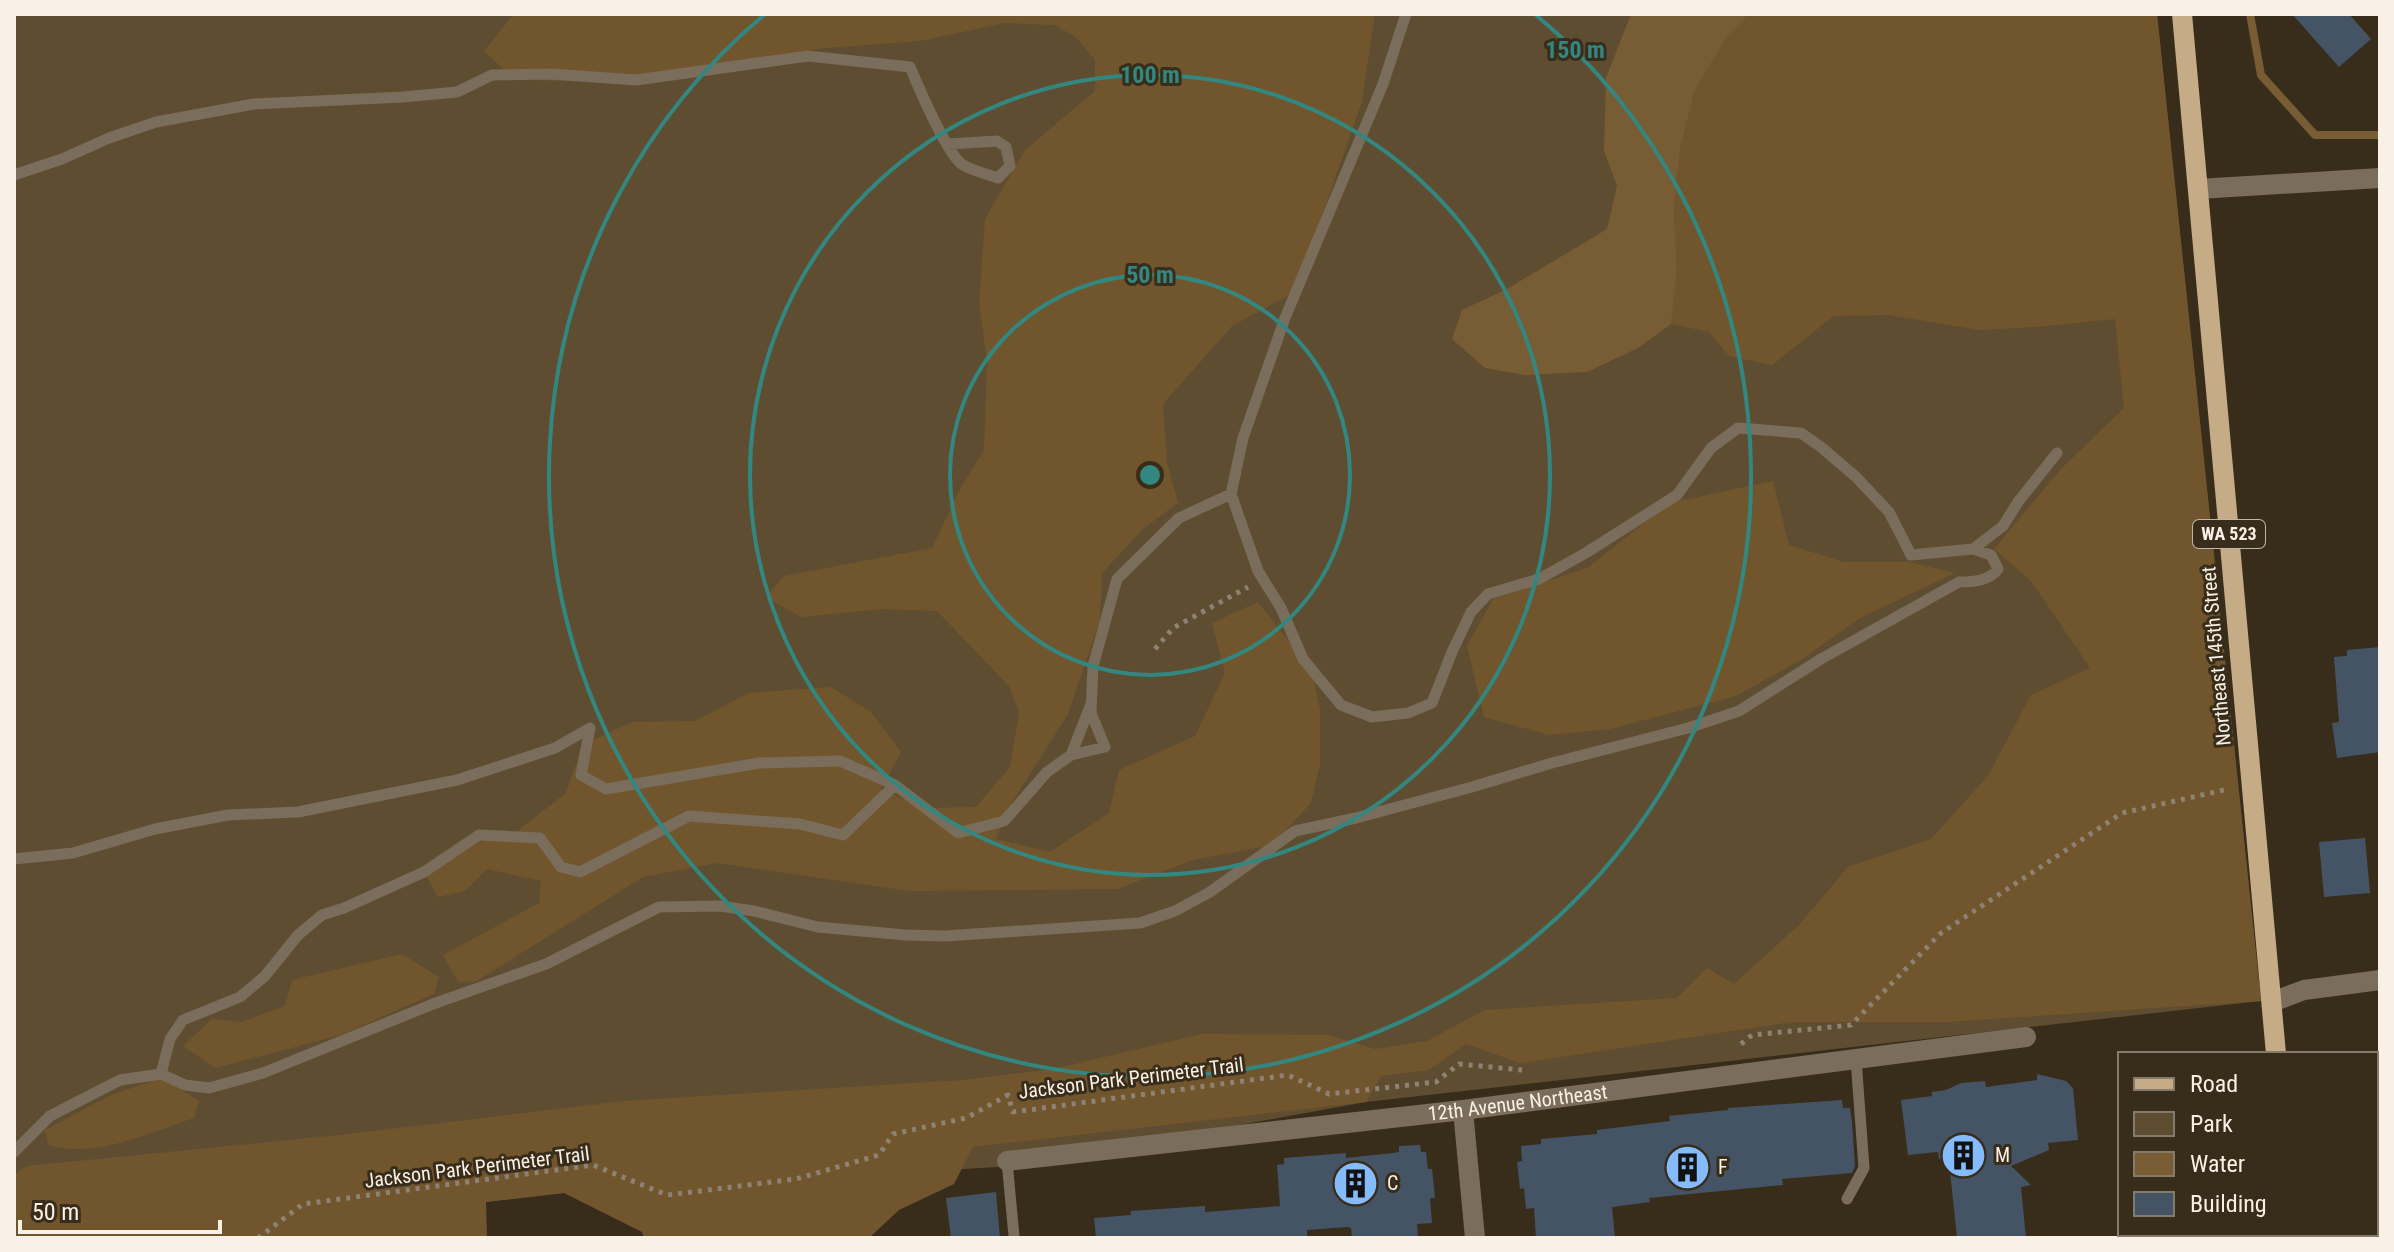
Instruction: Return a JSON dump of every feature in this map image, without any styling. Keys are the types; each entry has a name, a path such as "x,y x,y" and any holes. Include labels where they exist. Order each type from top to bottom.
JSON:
{"main road":[{"name":"Northeast 145th Street","path":"2182,14 2276,1052"}],"street":[{"path":"2198,189 2380,178"},
{"path":"2272,1002 2304,990 2380,980"},
{"name":"12th Avenue Northeast","path":"1007,1161 1463,1110 2026,1037"},
{"path":"1463,1110 1475,1238"}],"lane":[{"path":"14,1152 50,1116 120,1080 161,1074 185,1085 209,1088 263,1073 433,1004 546,964 659,907 720,906 818,927 905,935 945,936 1140,923 1175,911 1210,892 1295,831 1472,787 1739,711 1821,659 1959,582 1977,582 1994,575 1998,569 1991,555 1973,549 1911,555 1889,512 1856,477 1801,433 1738,428 1711,448 1677,495 1539,579 1488,594 1471,612 1432,703 1408,713 1372,717 1341,705 1303,659 1248,545 1231,494 1243,438 1285,318 1378,98 1406,14"},
{"path":"14,175 156,122 254,104 457,92 492,75 551,74 636,80 808,56 910,67 928,110 961,164 998,178 1010,166 1006,147 997,141 949,144"},
{"path":"1973,549 2003,526 2057,453"},
{"path":"14,859 73,853 155,829 228,815 298,812 457,780 555,748 590,728 581,775 606,789 759,763 840,761 895,785 958,833 1004,821 1047,772 1071,755 1105,747 1091,713 1093,666 1117,579 1179,518 1231,494"},
{"path":"1071,755 1091,704"},
{"path":"161,1074 170,1039 183,1020 240,997 265,976 298,935 322,915 424,872 479,835 540,838 561,867 580,872 689,816 800,824 843,835 895,785"},
{"path":"1847,1199 1864,1168 1856,1059"},
{"path":"1007,1161 1014,1236"}],"path":[{"path":"1155,649 1173,628 1263,578"},
{"path":"1741,1044 1752,1035 1851,1025 1941,933 2122,813 2224,790"},
{"name":"Jackson Park Perimeter Trail","path":"258,1238 303,1204 593,1165 667,1195 796,1179 879,1155 893,1134 966,1118 1008,1095 1013,1112 1288,1075 1329,1094 1436,1082 1459,1064 1522,1070"}],"shaded area":[{"path":"514,14 1375,14 1362,102 1295,292 1232,326 1163,404 1167,461 1178,503 1144,528 1102,573 1100,620 1068,714 1011,804 996,839 1050,852 1109,813 1119,770 1195,736 1225,673 1212,623 1258,602 1312,671 1320,710 1320,764 1311,803 1272,845 1193,860 1117,889 910,891 717,863 643,877 477,981 458,982 443,955 539,903 541,881 487,869 465,891 438,897 424,872 451,850 516,832 566,793 583,744 633,722 695,721 749,693 831,687 871,712 901,752 881,789 925,808 976,807 1010,767 1019,712 1009,686 937,611 881,609 801,617 766,597 784,576 932,548 960,489 984,450 987,361 979,302 985,219 1025,150 1095,91 1095,60 1077,38 1055,25 1005,23 920,41 825,48 599,81 515,80 484,51"},
{"path":"1749,14 2157,14 2261,1001 1946,1022 1791,1022 1520,1063 1466,1044 1429,1070 1381,1076 1366,1102 973,1147 954,1184 899,1210 869,1238 644,1238 642,1232 564,1193 486,1202 487,1238 14,1238 14,1175 27,1166 340,1135 624,1101 963,1080 1053,1069 1202,1034 1328,1035 1375,1049 1427,1041 1485,1010 1677,998 1707,968 1734,984 1799,925 1848,867 1931,839 1988,776 2031,695 2090,668 2032,582 1994,549 2061,469 2124,408 2115,319 1980,330 1888,315 1834,316 1772,365 1729,356 1709,332 1671,324 1677,273 1674,210 1680,149 1695,90 1726,38"},
{"path":"1773,481 1789,545 1844,562 1909,562 1955,573 1860,618 1804,658 1736,696 1610,729 1549,735 1484,717 1467,646 1493,599 1587,568 1670,503"},
{"path":"402,954 439,977 434,994 340,1035 216,1068 183,1046 212,1019 242,1022 285,1006 292,980"},
{"path":"162,1078 199,1101 194,1118 103,1147 85,1149 48,1145 45,1130 111,1095"},
{"path":"2378,1086 2380,1238 2335,1238 2378,1236"}],"green space":[{"path":"14,14 2157,14 2261,1001 1366,1102 1014,1166 564,1193 248,1229 14,1238"}],"water":[{"path":"1631,14 1749,14 1726,38 1695,90 1680,149 1674,210 1677,273 1671,324 1638,348 1587,372 1525,375 1485,368 1452,339 1462,310 1507,289 1607,229 1617,186 1604,151 1606,78"}],"building":[{"path":"2292,14 2349,14 2371,39 2339,67"},
{"path":"2380,647 2380,752 2337,758 2332,723 2339,722 2334,657 2347,656 2347,650"},
{"path":"2365,838 2370,893 2324,897 2319,842"},
{"name":"M","path":"2037,1074 2066,1081 2073,1088 2078,1140 2048,1143 2049,1150 2011,1166 2031,1185 2021,1187 2026,1238 1957,1238 1949,1162 1939,1159 1938,1152 1908,1155 1901,1100 1932,1096 1932,1092 1961,1083 1985,1081 1986,1087 2037,1080"},
{"name":"F","path":"1842,1100 1843,1108 1850,1108 1852,1122 1855,1166 1852,1173 1782,1179 1783,1185 1649,1198 1650,1202 1612,1207 1615,1238 1536,1238 1534,1208 1526,1209 1524,1188 1520,1189 1517,1162 1522,1161 1521,1146 1541,1144 1541,1139 1597,1134 1597,1130 1670,1121 1669,1116 1728,1108"},
{"name":"C","path":"1420,1145 1421,1152 1426,1152 1428,1169 1432,1169 1435,1198 1430,1198 1432,1223 1417,1224 1418,1238 1352,1238 1351,1228 1347,1227 1307,1230 1307,1236 1284,1238 1096,1238 1094,1218 1131,1215 1130,1211 1205,1206 1205,1212 1280,1206 1277,1165 1284,1164 1284,1158 1346,1153 1346,1158 1399,1152 1399,1146"},
{"path":"996,1192 1000,1238 951,1238 946,1198"}],"waterway":[{"path":"2250,14 2261,75 2315,135 2380,135"}],"place":[{"name":"M","path":"1964,1155"},
{"name":"F","path":"1687,1167"},
{"name":"C","path":"1356,1183"}]}
